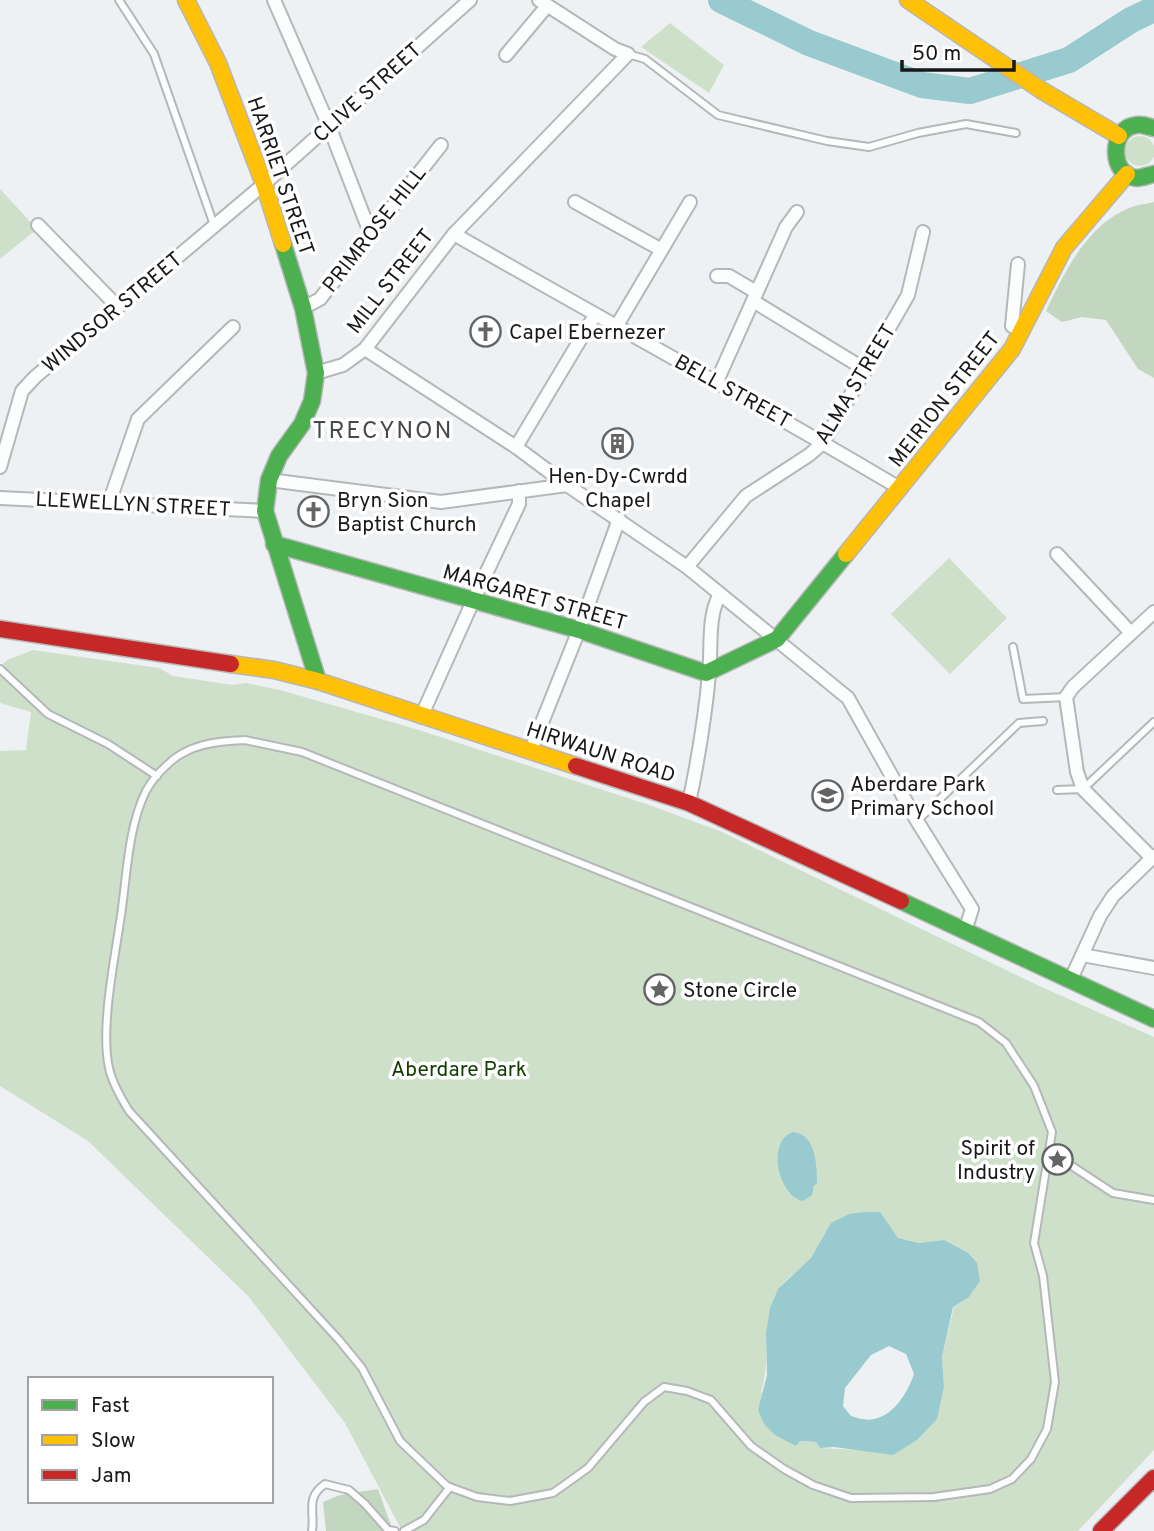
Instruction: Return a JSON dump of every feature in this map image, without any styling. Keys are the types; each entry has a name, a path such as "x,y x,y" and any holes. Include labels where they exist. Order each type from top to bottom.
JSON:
{"main road":[{"name":"HARRIET STREET","path":"186,0 218,62 264,184 303,308 316,373"},
{"path":"908,0 1041,90 1119,135"},
{"path":"1153,127 1134,126 1119,135 1114,155 1121,169 1127,174 1142,178 1154,174"},
{"name":"MEIRION STREET","path":"777,639 1013,349 1064,248 1127,174"},
{"path":"316,373 312,401 279,456 269,480 265,511 318,681"},
{"name":"MARGARET STREET","path":"274,544 579,629 706,673 710,671"},
{"name":"HIRWAUN ROAD","path":"0,629 210,659 318,681 689,803 1154,1019"},
{"path":"710,671 777,639"},
{"path":"1101,1531 1154,1478"}],"street":[{"name":"CLIVE STREET","path":"264,184 470,0"},
{"path":"279,2 371,235"},
{"path":"506,55 543,3 615,49 628,54"},
{"name":"MILL STREET","path":"316,373 343,365 365,349 454,234 628,54"},
{"name":"PRIMROSE HILL","path":"303,308 320,299 441,145"},
{"name":"WINDSOR STREET","path":"0,467 22,391 35,377 264,184"},
{"path":"575,202 660,249"},
{"path":"616,327 690,202"},
{"path":"717,381 786,227 797,212"},
{"path":"38,225 117,306"},
{"name":"ALMA STREET","path":"687,567 746,496 823,443 908,295 923,232"},
{"name":"BELL STREET","path":"454,234 616,327 717,381 901,489"},
{"path":"1018,264 1012,326 1021,331"},
{"path":"717,276 729,276 754,297 866,370"},
{"path":"516,447 595,315"},
{"path":"108,503 138,419 233,327"},
{"path":"365,349 516,447 687,567 848,698 917,821 972,909 965,931"},
{"path":"269,480 441,502 567,485"},
{"path":"421,717 519,505 519,491"},
{"name":"LLEWELLYN STREET","path":"0,498 265,511"},
{"path":"531,750 619,519"},
{"path":"1057,554 1131,633"},
{"path":"689,803 702,741 710,671 712,615 720,594"},
{"path":"1071,979 1100,916 1113,896 1153,857 1083,789 1077,772 1066,697 1073,687 1154,612"},
{"path":"1082,955 1154,968"}],"lane":[{"path":"119,0 154,54 214,225"},
{"path":"628,54 645,59 718,116 827,141 869,147 966,124 1016,133"},
{"path":"1013,647 1023,699 1066,697"},
{"path":"0,669 48,714 108,744 157,776"},
{"path":"917,821 1019,723 1043,721"},
{"path":"1057,790 1083,789 1154,722"},
{"path":"244,740 302,752 979,1022 1006,1043 1034,1086 1052,1132 1049,1151 1034,1243 1043,1276 1055,1382 1047,1429 1031,1459 1012,1479 990,1489 934,1497 851,1498 814,1485 784,1469 751,1446 711,1400 687,1391 664,1387 644,1402 588,1468 553,1493 510,1501 477,1497 450,1487 400,1441 362,1368 339,1340 129,1111 109,1070 106,1042 110,1001 131,845 147,789 167,764 215,741 244,740"},
{"path":"1049,1151 1113,1193 1154,1200"},
{"path":"312,1531 311,1504 315,1491 325,1484 349,1490 388,1530 395,1531"},
{"path":"404,1531 424,1520 450,1487"}],"green space":[{"path":"670,23 724,65 709,93 641,47"},
{"path":"1140,136 1146,137 1154,145 1154,157 1146,165 1140,166 1134,165 1126,157 1125,151 1126,145 1134,137"},
{"path":"0,189 37,229 0,259"},
{"path":"1154,202 1154,378 1138,369 1106,320 1082,317 1062,322 1046,311 1061,280 1090,236 1116,214"},
{"path":"949,558 1007,618 950,674 891,614"},
{"name":"Aberdare Park","path":"33,650 159,668 173,676 233,685 246,683 280,690 419,730 649,805 720,831 1037,985 1154,1037 1154,1450 1078,1531 402,1531 345,1423 249,1297 88,1141 0,1086 0,751 26,750 31,712 0,703 0,667 7,660","holes":["849,1214 898,1238 919,1243 944,1240 968,1298 954,1307 942,1357 944,1387 861,1450 820,1448 816,1442 800,1441 761,1392 766,1367 769,1316 777,1292 784,1282 812,1257 829,1228"]},
{"path":"378,1489 393,1531 326,1531 323,1502 340,1495"}],"water":[{"path":"793,1132 806,1138 814,1152 817,1184 814,1185 812,1195 803,1201 794,1197 787,1189 778,1167 780,1145 785,1137"},
{"path":"880,1212 898,1238 919,1243 944,1240 968,1253 977,1263 980,1281 968,1298 953,1307 942,1357 944,1387 937,1419 917,1440 893,1455 834,1447 820,1448 816,1442 800,1441 796,1446 775,1435 764,1424 758,1410 767,1375 766,1333 770,1308 778,1289 811,1258 831,1223 849,1214","holes":["889,1346 906,1354 914,1374 904,1395 894,1407 882,1417 874,1419 851,1416 843,1406 845,1388 871,1355"]}],"waterway":[{"path":"721,0 809,43 922,85 970,91 1069,60 1131,20 1154,9"}],"traffic: fast":[{"path":"1154,128 1139,125 1128,128 1121,134 1116,152 1121,169 1128,175 1137,178 1154,174"},
{"path":"283,244 303,308 316,373 312,401 302,424 279,456 269,480 265,511 318,681"},
{"path":"274,544 579,630 706,673 777,639 846,554"},
{"path":"901,901 1154,1019"}],"traffic: slow":[{"path":"186,0 218,63 264,184 283,244"},
{"path":"908,0 1041,90 1119,136"},
{"path":"846,554 1012,349 1064,248 1127,174"},
{"path":"231,664 274,670 318,681 576,766"}],"traffic: jam":[{"path":"0,629 231,664"},
{"path":"576,766 689,803 901,901"},
{"path":"1101,1531 1154,1478"}],"place":[{"name":"Capel Ebernezer","path":"486,332"},
{"name":"Hen-Dy-Cwrdd Chapel","path":"618,444"},
{"name":"Bryn Sion Baptist Church","path":"314,512"},
{"name":"Aberdare Park Primary School","path":"827,796"},
{"name":"Stone Circle","path":"660,990"},
{"name":"Spirit of Industry","path":"1058,1160"}],"district":[{"name":"TRECYNON","path":"383,430"}]}
